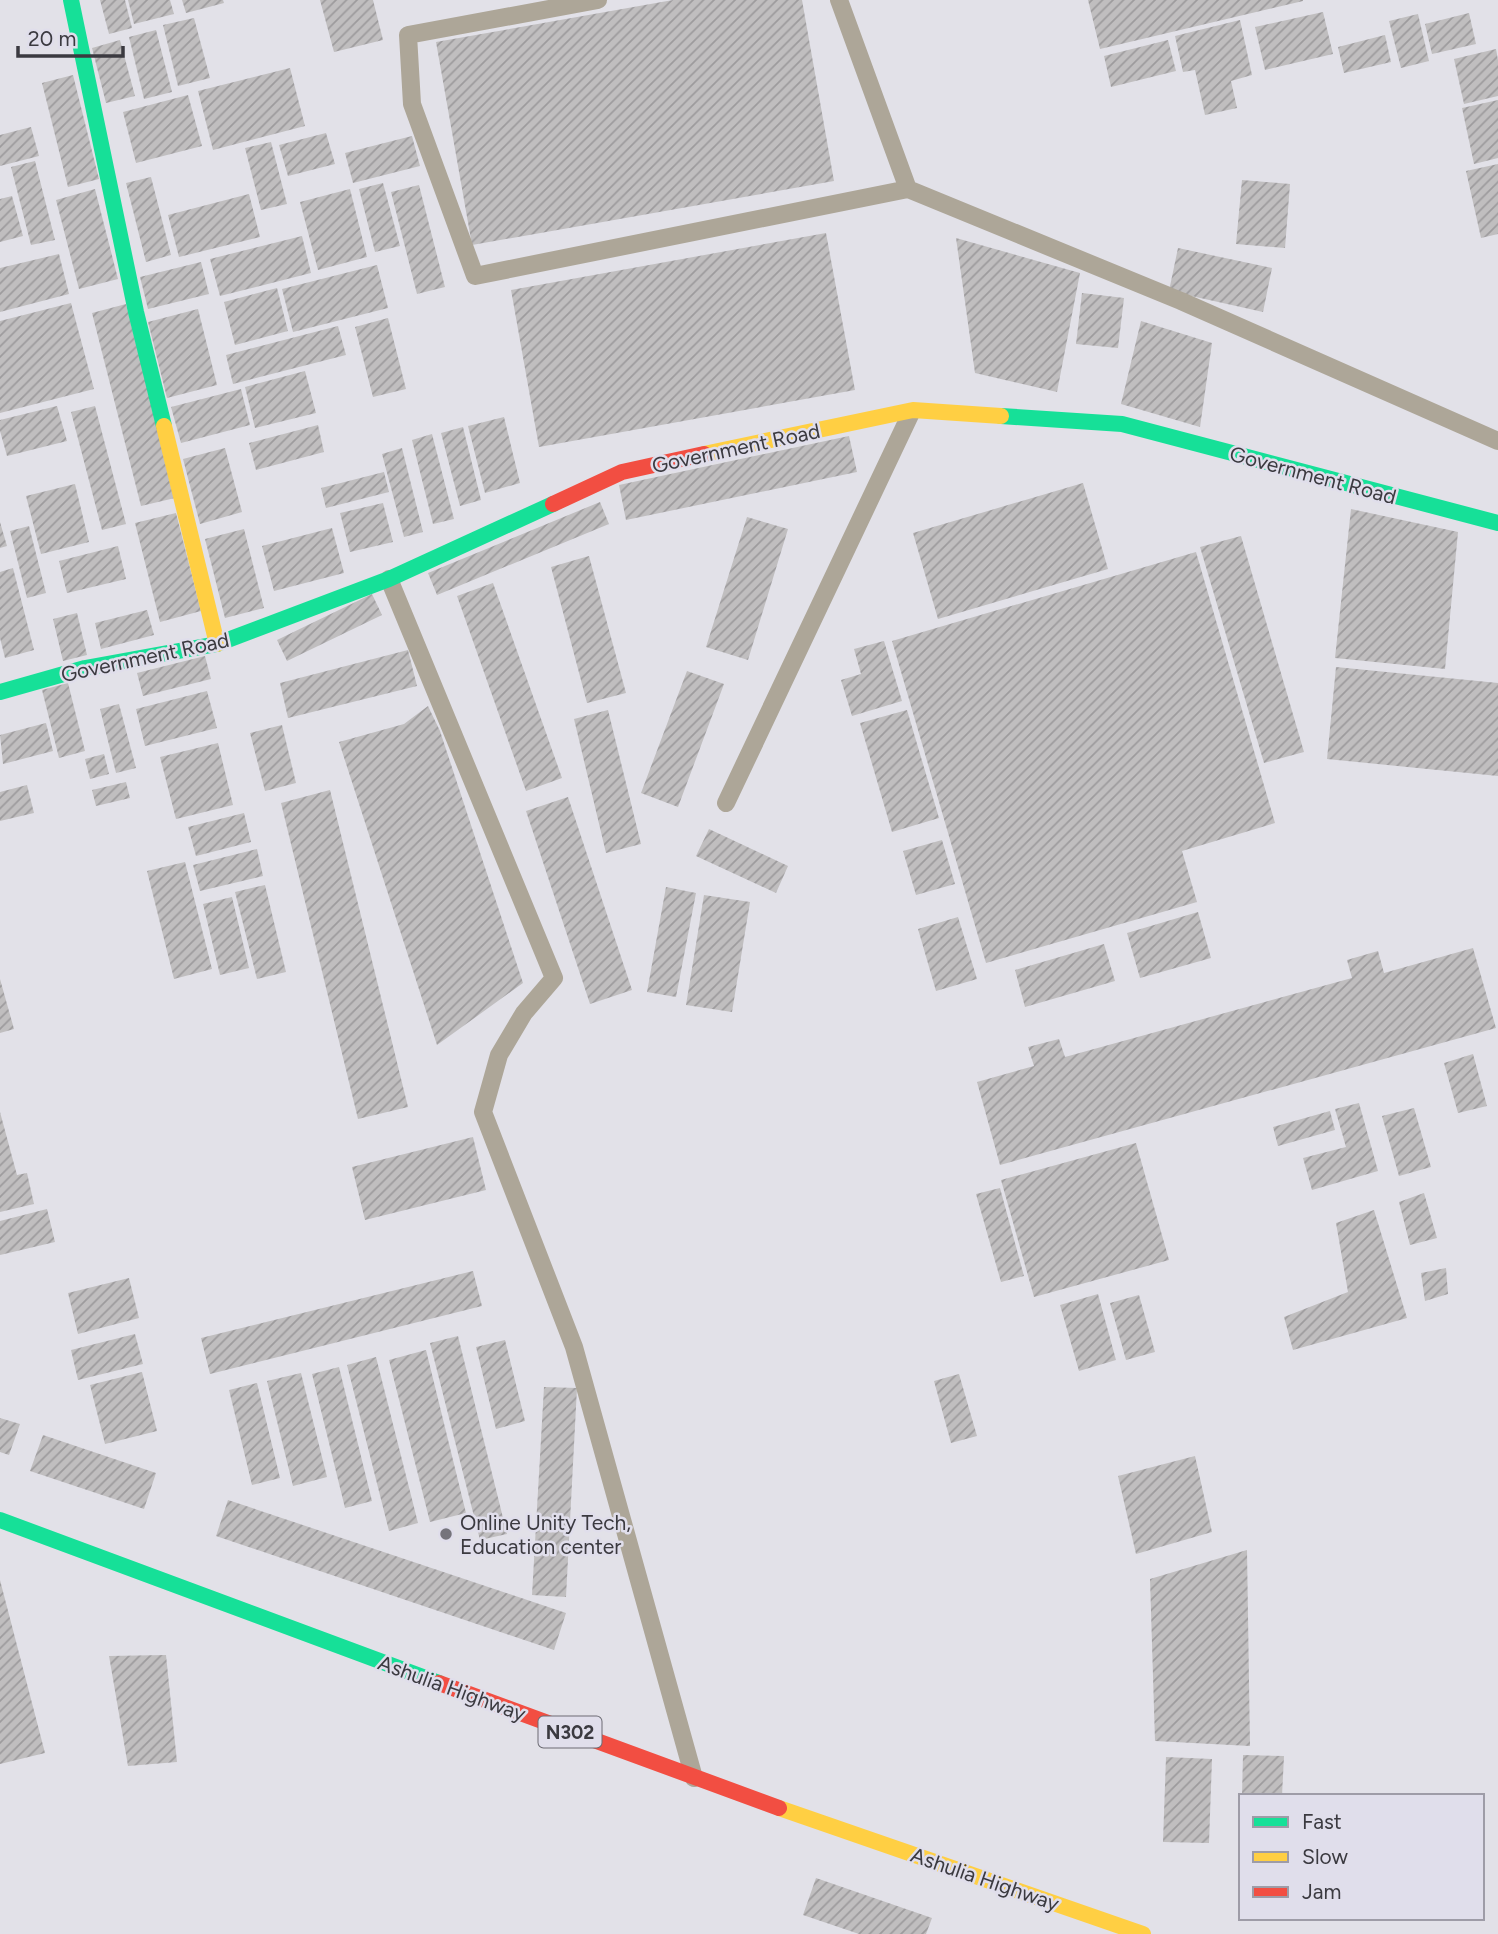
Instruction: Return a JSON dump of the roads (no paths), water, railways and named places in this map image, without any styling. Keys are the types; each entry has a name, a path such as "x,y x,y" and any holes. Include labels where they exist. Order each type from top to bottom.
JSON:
{"main road":[{"path":"71,0 136,312 217,644"},
{"name":"Government Road","path":"0,692 85,668 217,644 389,579 622,472 913,410 1122,424 1498,523"},
{"name":"Ashulia Highway","path":"0,1520 695,1779 1143,1934"}],"lane":[{"path":"597,0 408,35 412,104 475,276 908,189 1181,301 1498,441"},
{"path":"839,0 908,189"},
{"path":"726,803 913,410"},
{"path":"389,579 554,978 524,1013 499,1055 484,1112 574,1347 695,1779"}],"place":[{"name":"Online Unity Tech, Education center","path":"446,1534"}]}
